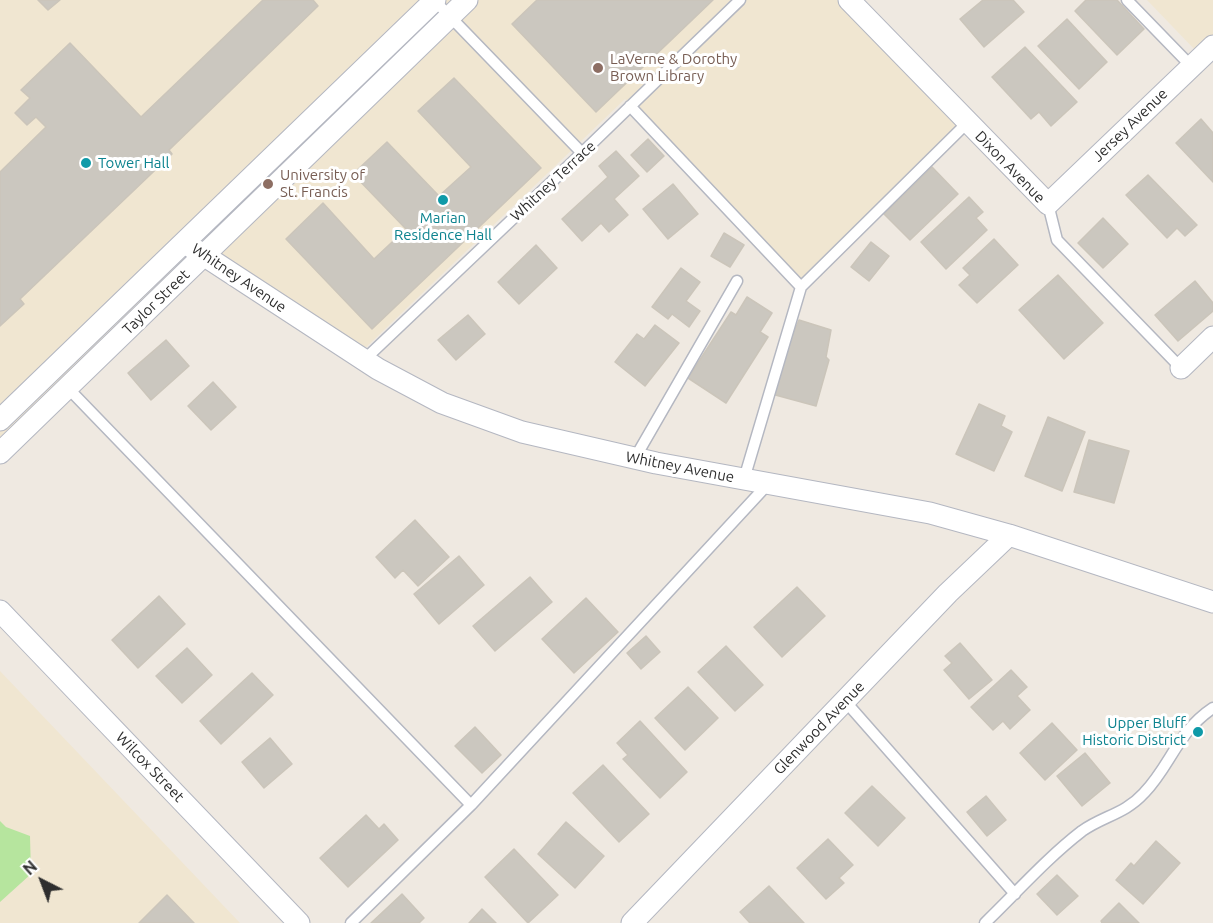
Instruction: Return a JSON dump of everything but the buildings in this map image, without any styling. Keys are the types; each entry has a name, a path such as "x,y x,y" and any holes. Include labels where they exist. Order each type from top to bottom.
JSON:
{"street":[{"name":"Taylor Street","path":"0,420 434,0"},
{"name":"Taylor Street","path":"0,453 467,0"},
{"name":"Dixon Avenue","path":"849,0 1047,204"},
{"name":"Jersey Avenue","path":"1047,204 1213,46"},
{"name":"Whitney Avenue","path":"185,243 364,360 442,403 522,432 634,458 930,513 1010,535 1213,602"},
{"path":"1180,368 1213,337"},
{"name":"Glenwood Avenue","path":"632,923 948,593 1010,535"},
{"name":"Wilcox Street","path":"0,611 299,923"}],"lane":[{"path":"434,0 582,153"},
{"name":"Whitney Terrace","path":"364,360 740,0"},
{"path":"1127,0 1192,67"},
{"path":"630,106 801,287"},
{"path":"744,479 801,287 967,123"},
{"name":"Dixon Avenue","path":"1047,204 1057,240 1180,368"},
{"path":"634,458 737,281"},
{"path":"51,371 471,806"},
{"path":"351,923 471,806 768,484"},
{"path":"845,701 1015,894"},
{"path":"985,923 1072,839 1085,829 1127,809 1145,793 1183,735 1200,717 1213,708"}],"shaded area":[{"name":"University of St. Francis","path":"0,0 843,0 962,123 800,283 625,99 361,352 202,245 0,438"},
{"path":"1147,0 1213,0 1213,37 1197,52"},
{"path":"0,671 240,923 0,923"}],"green space":[{"path":"0,821 6,827 30,836 31,874 0,902"}],"place":[{"name":"LaVerne & Dorothy Brown Library","path":"598,68"},
{"name":"Tower Hall","path":"86,163"},
{"name":"University of St. Francis","path":"268,184"},
{"name":"Marian Residence Hall","path":"443,200"},
{"name":"Upper Bluff Historic District","path":"1198,732"}]}
